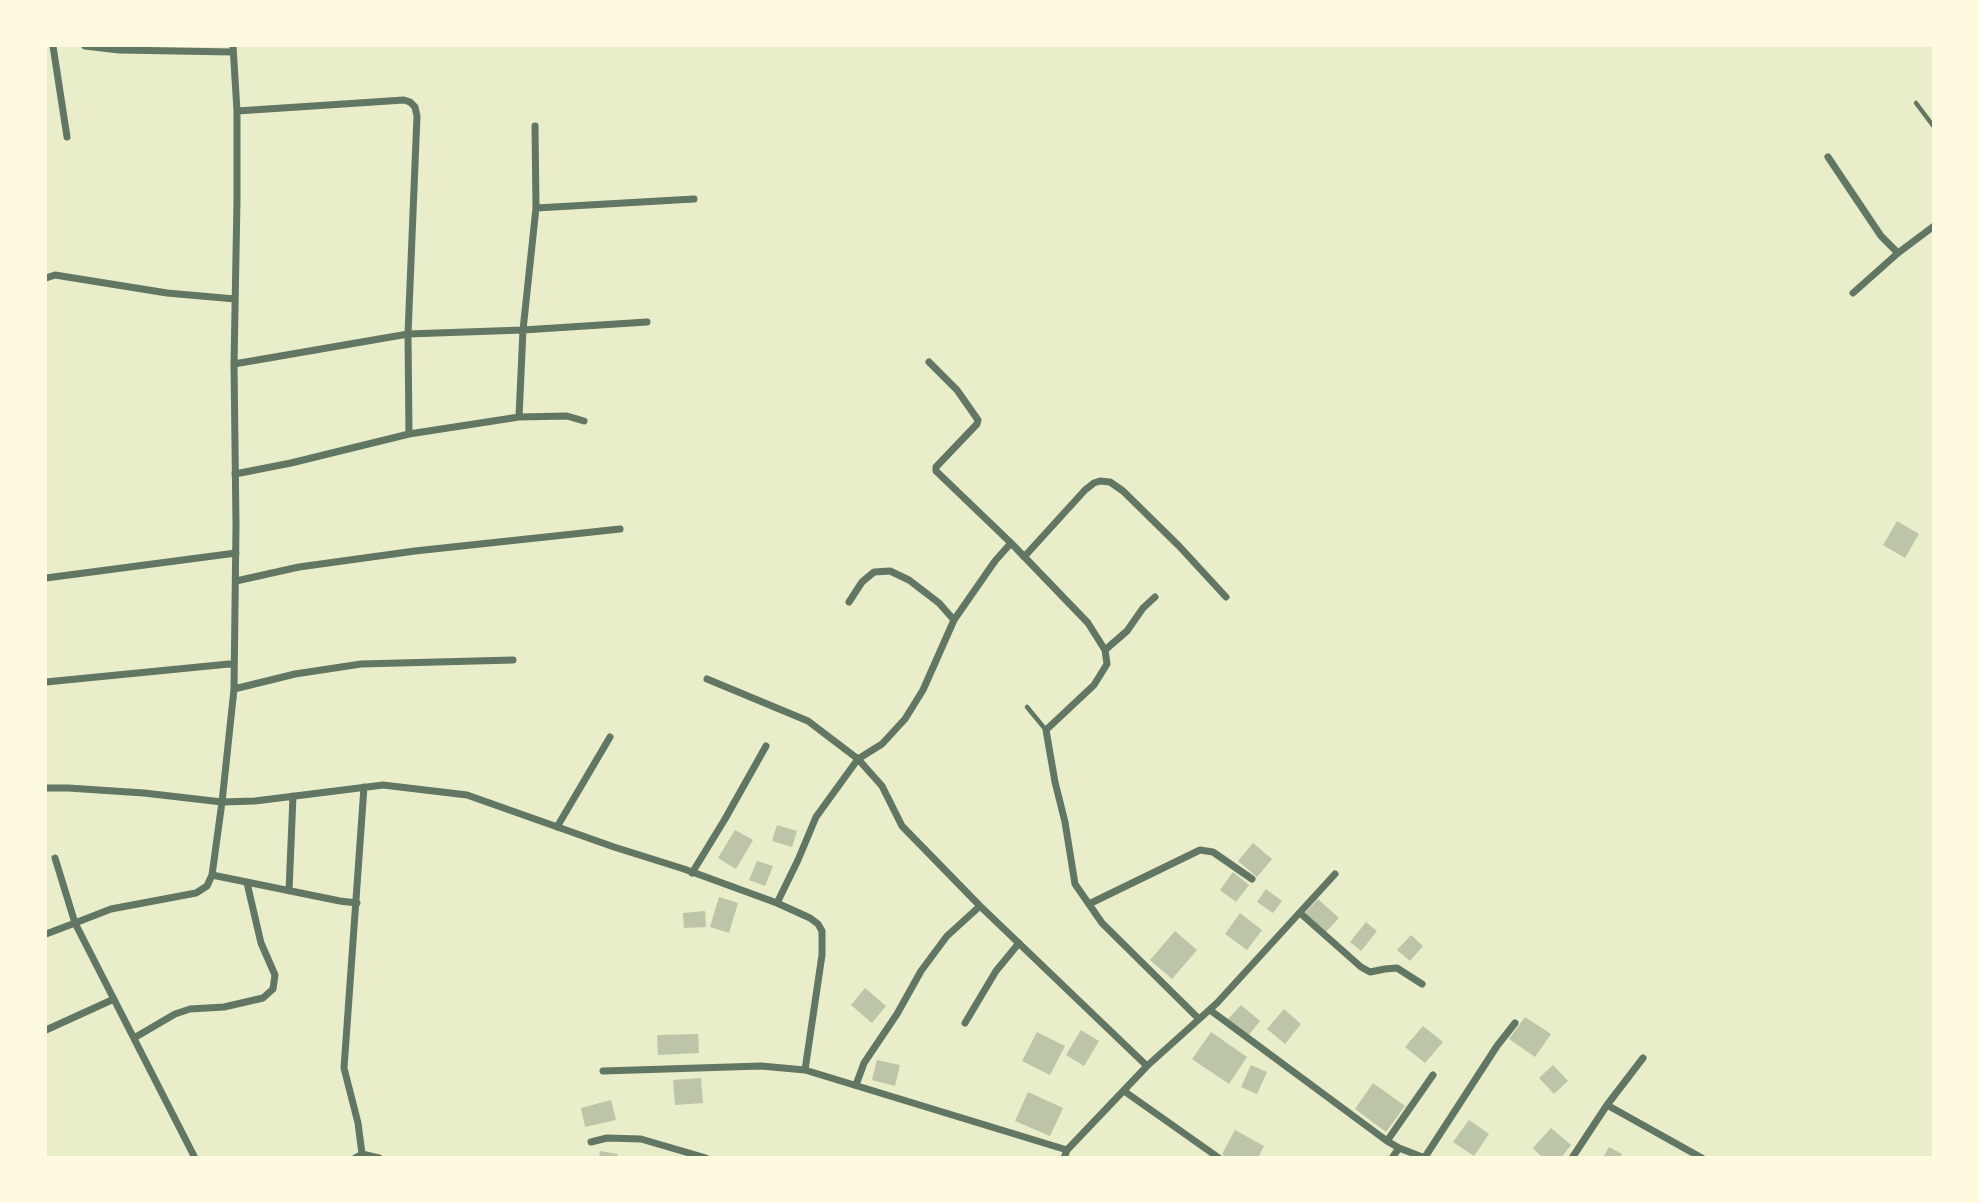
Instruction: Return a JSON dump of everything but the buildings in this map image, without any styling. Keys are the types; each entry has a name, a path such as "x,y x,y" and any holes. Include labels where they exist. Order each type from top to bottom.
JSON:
{"street":[{"path":"53,46 67,137"},
{"path":"46,934 111,909 196,892 207,886 212,875 234,689 237,111 233,49 119,50 85,46"},
{"path":"237,111 404,100 415,107 417,116 408,334 410,434"},
{"path":"519,417 523,330 536,208 535,127"},
{"path":"1828,157 1881,236 1898,253"},
{"path":"536,208 694,199"},
{"path":"1853,293 1898,253 1934,226"},
{"path":"46,278 55,275 167,293 235,299"},
{"path":"234,364 408,334 647,322"},
{"path":"929,362 957,390 978,419 977,424 936,467 936,471 1011,543 1088,623 1105,650 1107,664 1094,685 1046,730 1075,884 1102,923 1199,1019"},
{"path":"235,474 410,434 519,417 567,416 584,421"},
{"path":"1024,556 1086,490 1100,481 1110,482 1123,491 1180,546 1226,597"},
{"path":"236,581 299,567 415,551 620,529"},
{"path":"777,903 816,817 858,759 882,744 905,719 923,690 954,620 995,561 1011,543"},
{"path":"46,578 236,553"},
{"path":"849,602 862,582 874,572 890,571 909,580 939,603 954,620"},
{"path":"1105,650 1127,631 1154,597"},
{"path":"234,689 295,674 361,664 513,660"},
{"path":"46,682 234,665"},
{"path":"707,679 808,721 858,759 882,786 902,826 980,906 1147,1066"},
{"path":"558,827 610,737"},
{"path":"692,873 766,746"},
{"path":"46,788 144,793 222,802 255,801 383,785 467,795 777,903 810,918 822,931 822,955 804,1070"},
{"path":"364,787 344,1068 358,1123 358,1156 379,1157"},
{"path":"289,891 293,796"},
{"path":"1089,904 1200,850 1213,852 1252,879"},
{"path":"55,858 75,923 195,1157"},
{"path":"603,1071 761,1066 804,1070 1066,1154 1147,1066 1210,1010 1335,874"},
{"path":"212,875 340,901 357,902"},
{"path":"134,1038 175,1014 190,1009 224,1007 263,998 273,989 275,975 261,943 247,883"},
{"path":"856,1085 864,1063 897,1014 921,971 947,936 980,906"},
{"path":"1300,913 1361,967 1370,972 1397,968 1422,984"},
{"path":"965,1023 996,971 1019,943"},
{"path":"46,1030 114,999"},
{"path":"1210,1010 1387,1141 1425,1157 1496,1046 1515,1023"},
{"path":"1572,1157 1643,1058"},
{"path":"1387,1141 1433,1075"},
{"path":"1124,1091 1219,1157"},
{"path":"1607,1105 1702,1157"},
{"path":"592,1142 607,1138 640,1139 704,1157"},
{"path":"1392,1157 1399,1148"}],"lane":[{"path":"1916,103 1934,127"},
{"path":"1027,707 1046,730"}]}
